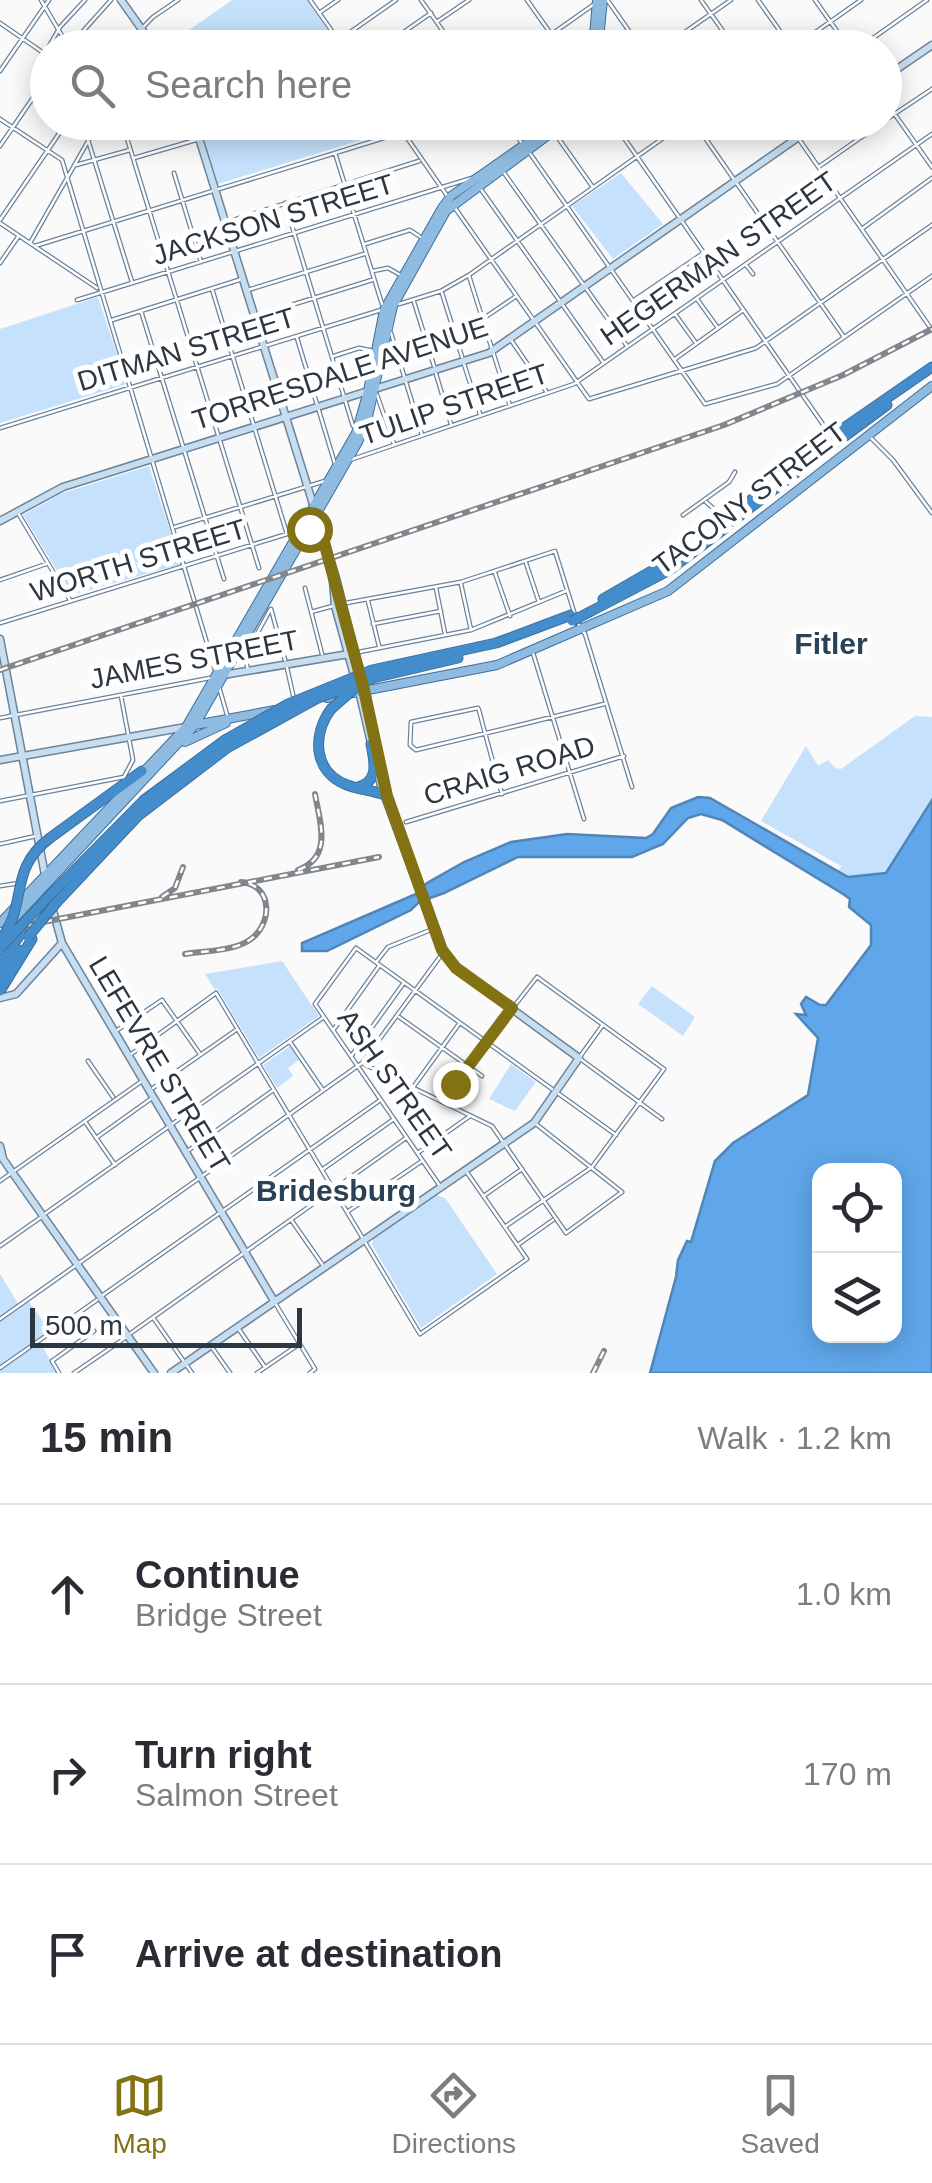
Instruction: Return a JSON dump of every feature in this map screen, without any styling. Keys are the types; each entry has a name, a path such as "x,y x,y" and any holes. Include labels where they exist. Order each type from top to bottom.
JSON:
{"highway":[{"path":"387,796 335,779 318,754 321,727 344,695 373,676 506,646 576,619 727,523 932,370"},
{"path":"1,988 50,889 125,828 144,800 226,744 403,661 486,646 576,619"},
{"path":"0,941 50,889 135,813 226,744"},
{"path":"355,788 365,786 372,778 370,744"},
{"path":"113,791 133,774 134,760"},
{"path":"0,941 13,918 28,860 50,838 142,771"},
{"path":"0,963 27,936"}],"main road":[{"path":"121,0 140,28"},
{"path":"598,30 601,0"},
{"path":"902,66 932,45"},
{"path":"199,140 316,512 387,796"},
{"path":"388,308 451,201 502,169 537,140"},
{"name":"TORRESDALE AVENUE","path":"0,522 63,486 493,351 795,140"},
{"path":"0,924 50,889 177,748 367,421 375,351 388,308 424,239 451,201 480,175 526,148"},
{"path":"346,459 371,390 384,321"},
{"name":"TACONY STREET","path":"0,760 497,665 531,649 576,619 674,588 930,390"},
{"name":"LEFEVRE STREET","path":"0,640 2,665 62,943 274,1301"},
{"name":"JAMES STREET","path":"220,679 351,653"},
{"path":"171,1373 534,1122 579,1058 456,968 443,952 370,744 362,691"},
{"path":"341,695 354,701 364,718"},
{"path":"177,748 206,731 246,716"},
{"path":"50,889 142,771 190,726"},
{"path":"1,988 16,994 62,943"},
{"path":"0,1146 12,1172 154,1373"}],"street":[{"path":"42,0 58,30"},
{"path":"0,71 50,0"},
{"path":"60,30 85,0"},
{"path":"84,30 111,0"},
{"path":"160,0 166,8"},
{"path":"140,28 178,0"},
{"path":"310,0 332,30"},
{"path":"319,13 338,0"},
{"path":"353,30 396,0"},
{"path":"421,0 443,30"},
{"path":"437,22 468,0"},
{"path":"527,0 548,30"},
{"path":"557,30 601,0 627,30"},
{"path":"702,0 722,30"},
{"path":"688,30 730,0"},
{"path":"758,0 779,30"},
{"path":"816,0 836,30"},
{"path":"818,30 862,0"},
{"path":"884,30 927,0"},
{"path":"407,30 431,13"},
{"path":"0,24 30,43"},
{"path":"902,110 932,89"},
{"path":"0,146 30,102"},
{"path":"0,118 30,138"},
{"path":"902,123 932,167"},
{"name":"HEGERMAN STREET","path":"577,382 932,134"},
{"path":"33,140 62,160 220,679 228,719"},
{"path":"55,140 0,222 102,293"},
{"path":"88,140 133,284"},
{"path":"33,244 88,140"},
{"path":"127,140 259,568"},
{"path":"133,158 196,140"},
{"path":"33,244 378,140"},
{"path":"409,140 577,382"},
{"path":"520,140 705,404 777,384 932,276"},
{"path":"563,140 593,187"},
{"path":"625,140 844,453"},
{"name":"DITMAN STREET","path":"0,428 442,292 660,140"},
{"path":"707,140 844,337"},
{"path":"799,140 932,330"},
{"path":"819,167 856,140"},
{"path":"75,165 130,150"},
{"path":"335,153 374,280 388,308"},
{"path":"225,222 422,160"},
{"path":"502,169 626,346"},
{"path":"174,173 201,262"},
{"name":"JACKSON STREET","path":"77,300 480,175"},
{"path":"862,228 932,178"},
{"path":"478,186 604,363"},
{"path":"285,203 356,433"},
{"name":"TULIP STREET","path":"346,459 577,382 589,400 756,348 932,224"},
{"path":"363,244 410,230 424,239"},
{"path":"0,263 18,236"},
{"path":"633,301 703,252"},
{"path":"246,290 366,254"},
{"path":"746,264 753,274"},
{"path":"372,272 388,268 403,277"},
{"path":"469,274 510,406"},
{"path":"110,320 242,279"},
{"path":"254,316 374,280"},
{"path":"212,289 277,496"},
{"path":"442,292 480,416"},
{"path":"483,319 516,296"},
{"path":"696,298 718,328"},
{"path":"414,301 452,426"},
{"path":"674,360 743,310"},
{"path":"141,311 224,579"},
{"path":"674,313 696,343"},
{"path":"384,321 422,436"},
{"path":"174,527 336,475 296,336"},
{"path":"510,339 548,394"},
{"path":"332,356 359,348 375,351"},
{"path":"371,390 394,445"},
{"path":"868,435 893,460 932,513"},
{"path":"682,515 729,482 735,472"},
{"name":"WORTH STREET","path":"0,624 288,534 277,496"},
{"path":"704,501 727,523"},
{"path":"17,512 70,600"},
{"path":"311,612 461,582 555,551 632,787"},
{"path":"525,561 539,603"},
{"path":"0,580 48,563"},
{"path":"495,572 510,616"},
{"path":"461,582 470,630"},
{"path":"436,587 445,635"},
{"path":"305,588 323,658"},
{"name":"JAMES STREET","path":"351,653 470,630 567,590"},
{"path":"367,599 379,649"},
{"path":"249,671 245,656 271,608 296,705"},
{"path":"373,624 440,611"},
{"path":"531,649 584,819"},
{"name":"JAMES STREET","path":"0,718 220,679"},
{"path":"0,801 122,779 134,760 121,696"},
{"path":"502,794 485,733 475,707 411,722 413,749 485,733 606,704"},
{"name":"CRAIG ROAD","path":"406,822 624,756"},
{"path":"0,844 38,836"},
{"path":"0,886 50,889"},
{"path":"333,1030 388,947 434,929"},
{"name":"ASH STREET","path":"378,964 356,948 315,1004 360,1064 441,1187"},
{"path":"0,1319 360,1064 443,952"},
{"path":"378,964 616,1135"},
{"path":"445,1103 468,1065 538,978 664,1069 592,1167 505,1227"},
{"path":"351,1056 404,982"},
{"path":"130,1055 216,993 420,1334 527,1258 466,1169"},
{"path":"115,1032 162,1000 200,1054"},
{"path":"398,1016 482,1076"},
{"path":"0,1246 324,1017"},
{"path":"413,1087 460,1023"},
{"path":"603,1025 579,1058 662,1119"},
{"path":"96,1138 237,1029"},
{"path":"365,1036 376,1044"},
{"path":"290,1042 323,1090"},
{"path":"88,1061 114,1100"},
{"path":"360,1064 492,1126 566,1232 622,1192 534,1122"},
{"path":"0,1180 144,1080"},
{"path":"186,1152 274,1090"},
{"path":"0,1368 381,1100"},
{"path":"418,1153 470,1116"},
{"path":"322,1170 394,1118"},
{"path":"85,1122 115,1165"},
{"path":"74,1373 408,1138"},
{"path":"347,1212 423,1160"},
{"path":"484,1196 522,1169"},
{"path":"518,1245 556,1218"},
{"path":"292,1220 324,1266"},
{"name":"LEFEVRE STREET","path":"274,1301 315,1370 310,1373"},
{"path":"153,1318 192,1373"},
{"path":"237,1327 265,1368"},
{"path":"59,1373 52,1360 94,1331"},
{"path":"257,1373 299,1344"},
{"path":"210,1345 230,1373"}],"shaded area":[{"path":"232,0 307,0 327,30 189,30"},
{"path":"205,140 361,140 218,184"},
{"path":"621,173 663,224 613,259 572,206"},
{"path":"98,297 127,384 0,423 0,329"},
{"path":"149,466 181,564 72,595 23,515 63,493"},
{"path":"915,716 932,717 932,800 886,874 848,877 838,872 841,866 761,821 806,746 818,766 828,760 841,769"},
{"path":"282,961 319,1016 259,1058 205,974"},
{"path":"652,986 695,1017 683,1036 638,1004"},
{"path":"290,1046 299,1060 288,1068 293,1076 277,1088 263,1065"},
{"path":"511,1064 536,1082 515,1111 489,1099"},
{"path":"436,1195 445,1198 497,1274 421,1328 372,1245 373,1239"},
{"path":"0,1274 19,1305 28,1300 51,1333 39,1341 58,1373 0,1373"}],"water":[{"path":"698,797 710,798 848,877 886,873 932,800 932,1373 650,1373 678,1260 687,1241 691,1242 715,1161 733,1143 808,1095 818,1038 796,1014 806,1015 801,1004 806,997 826,1005 871,945 871,925 849,907 850,899 843,894 722,820 701,814 688,818 663,844 632,857 518,857 419,902 411,910 327,951 302,951 302,943 416,894 427,883 464,862 511,842 567,834 646,838 671,808"}],"railway":[{"path":"0,670 724,425 843,375 932,329"},
{"path":"298,870 309,864 320,848 315,794"},
{"path":"0,940 43,922 379,857"},
{"path":"162,897 175,888 183,867"},
{"path":"185,954 234,947 256,934 265,917 264,898 260,890 241,882"},
{"path":"593,1373 604,1351"}],"district":[{"name":"Fitler","path":"831,644"},
{"name":"Bridesburg","path":"336,1191"}],"route":[{"path":"309,529 317,516 336,578 387,796 442,950 456,968 512,1008 455,1084"}]}
